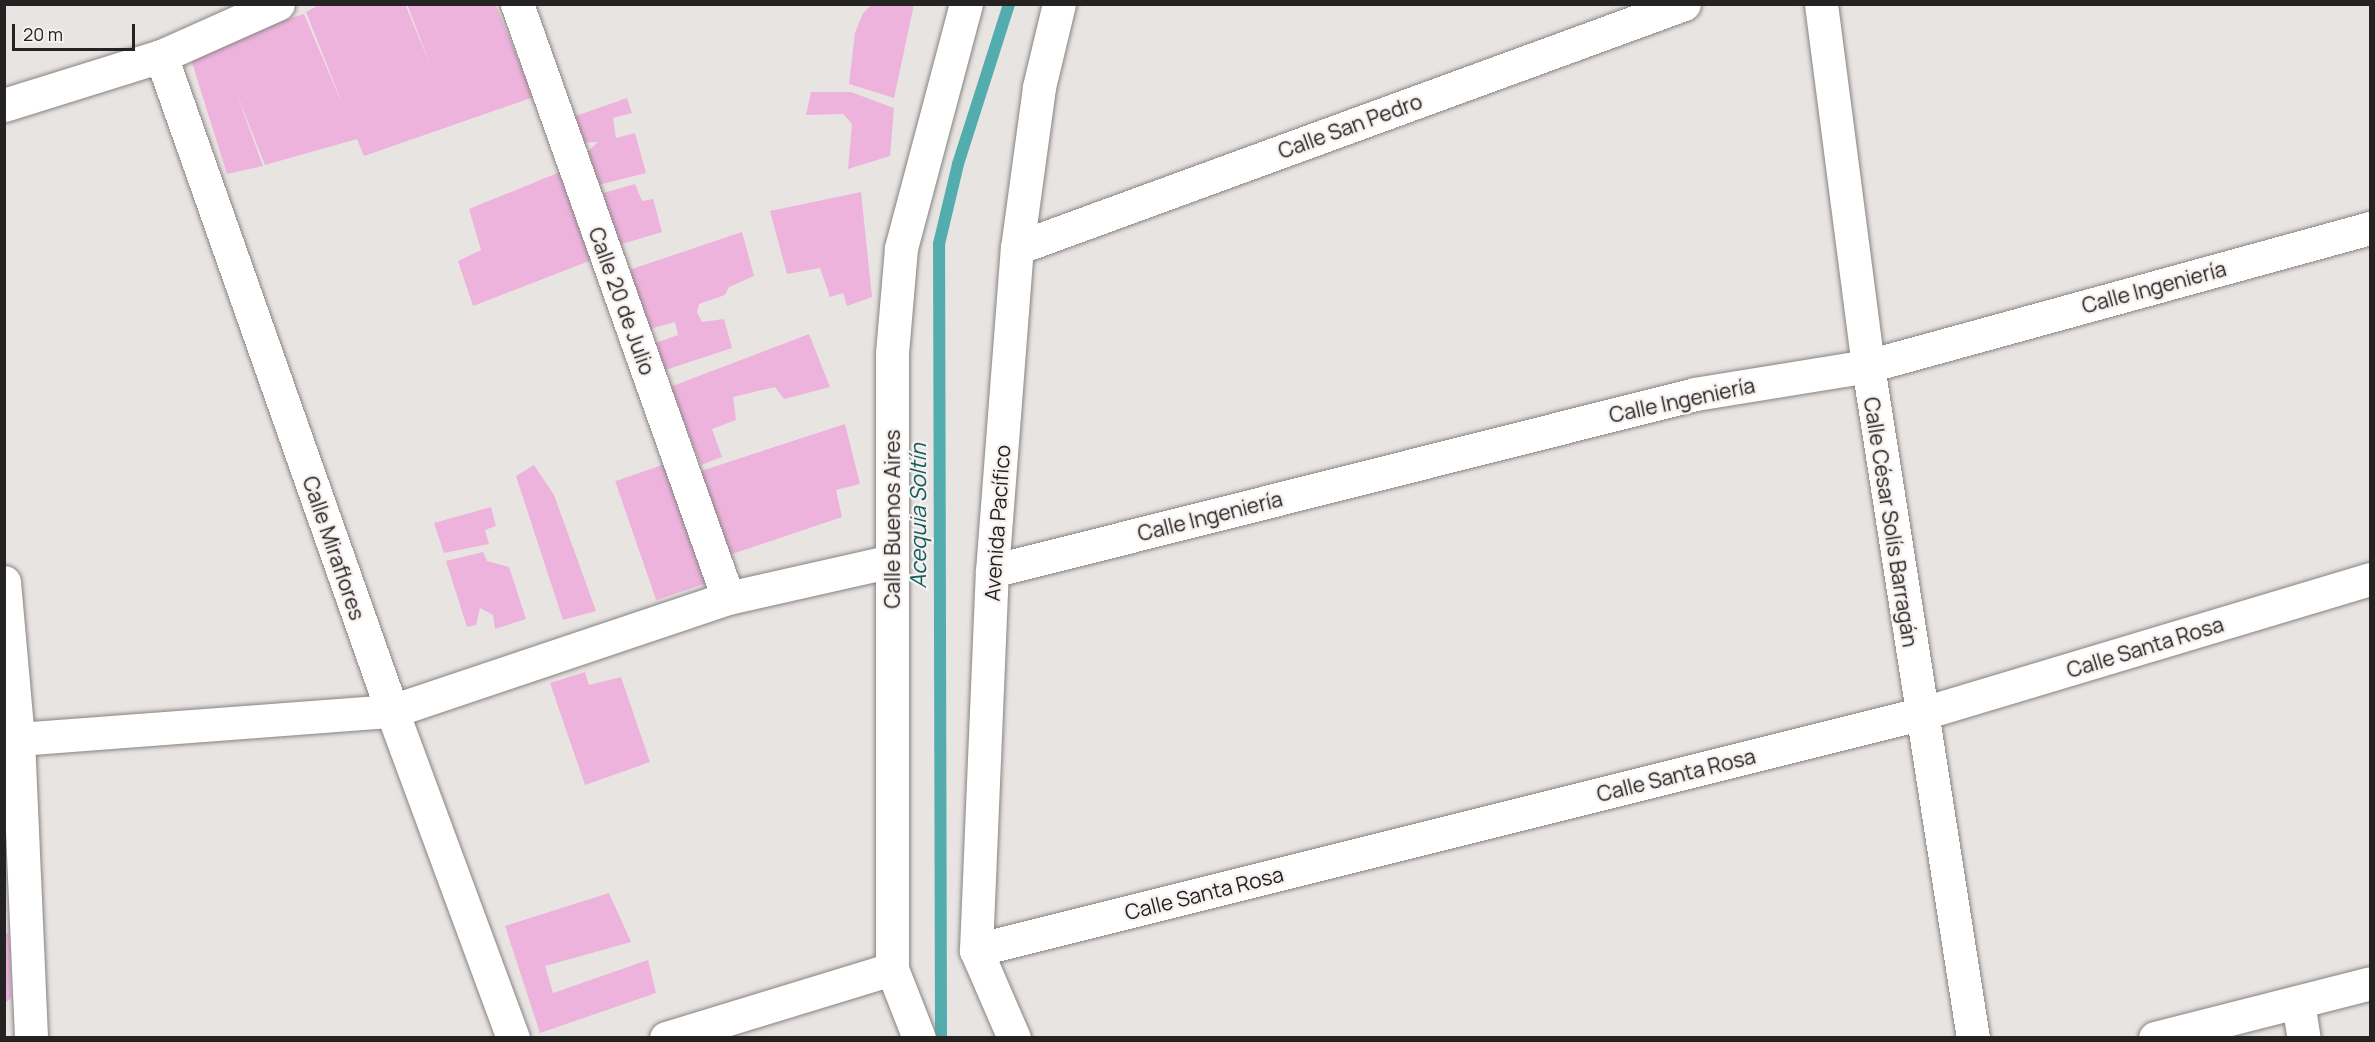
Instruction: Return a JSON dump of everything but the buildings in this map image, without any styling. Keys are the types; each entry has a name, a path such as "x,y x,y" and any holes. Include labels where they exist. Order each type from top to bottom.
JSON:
{"street":[{"path":"4,105 160,56 278,4"},
{"name":"Calle 20 de Julio","path":"517,4 728,598"},
{"name":"Calle Buenos Aires","path":"919,1038 892,969 892,353 901,248 966,4"},
{"name":"Avenida Pacífico","path":"1014,1038 976,950 992,571 1017,248 1039,87 1059,4"},
{"name":"Calle San Pedro","path":"1017,248 1684,4"},
{"name":"Calle César Solís Barragán","path":"1821,4 1868,366 1920,714 1973,1038"},
{"name":"Calle Miraflores","path":"160,56 392,711 513,1038"},
{"name":"Calle Ingeniería","path":"992,571 1695,394 1868,366 2370,228"},
{"path":"18,740 392,711 728,598 892,561"},
{"name":"Calle Santa Rosa","path":"976,950 1920,714 2370,579"},
{"path":"4,582 18,740 31,1038"},
{"path":"666,1038 892,969"},
{"path":"2155,1038 2370,983"},
{"path":"2298,1002 2304,1038"}],"waterway":[{"name":"Acequia Soltín","path":"941,1038 939,244 958,164 1009,4"}]}
